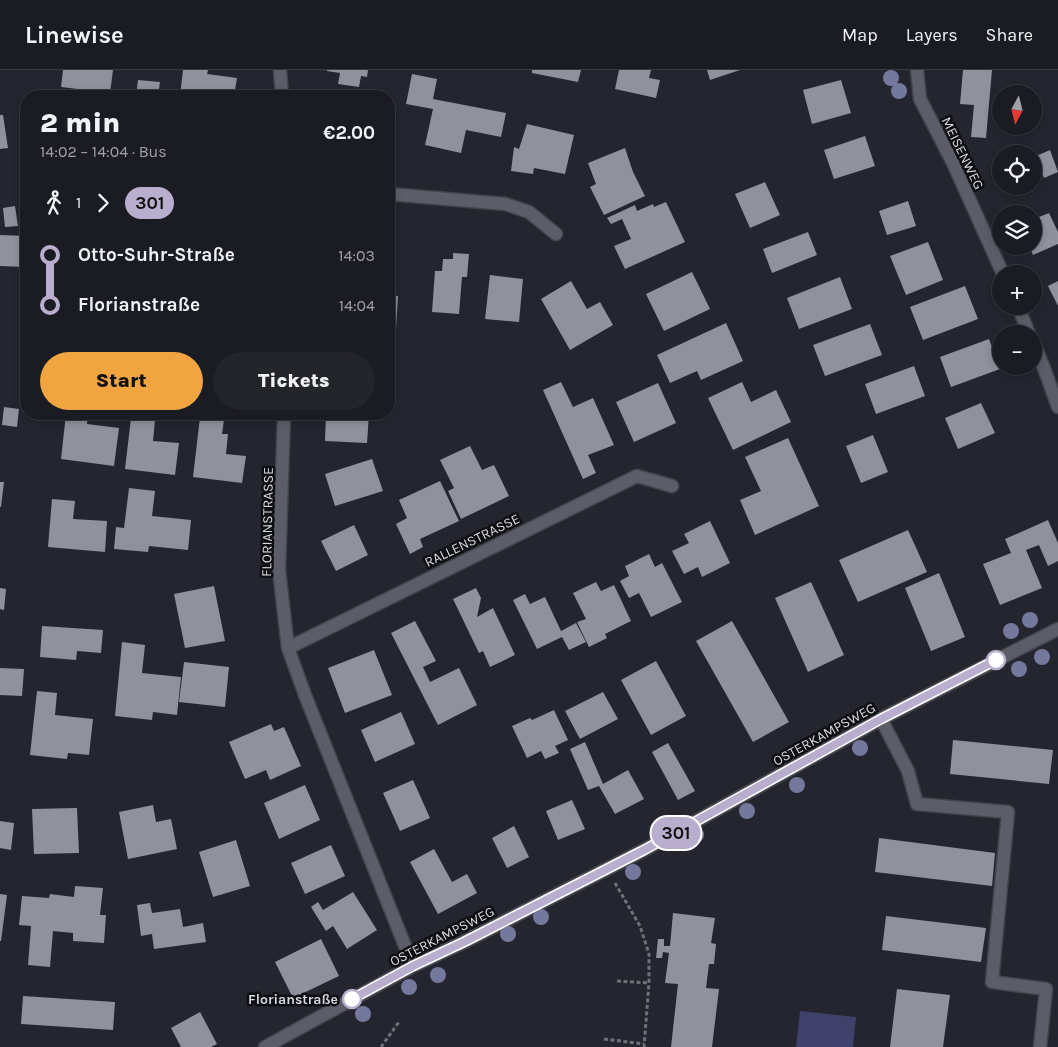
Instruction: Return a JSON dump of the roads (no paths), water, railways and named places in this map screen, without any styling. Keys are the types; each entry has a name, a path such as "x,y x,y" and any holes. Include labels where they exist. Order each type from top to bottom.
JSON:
{"street":[{"path":"280,70 282,90"},
{"name":"MEISENWEG","path":"917,70 920,99 953,163 999,265"},
{"path":"395,195 505,204 529,212 556,234"},
{"path":"1042,363 1058,407"},
{"name":"FLORIANSTRASSE","path":"284,420 280,570 288,648 413,966"},
{"name":"RALLENSTRASSE","path":"288,648 637,476 672,486"},
{"name":"OSTERKAMPSWEG","path":"265,1047 413,966 644,850 881,719 1058,629"},
{"path":"881,719 908,771 917,804 1008,812 992,982 1046,989 1040,1047"}],"place":[{"name":"Florianstraße","path":"352,999"}]}
